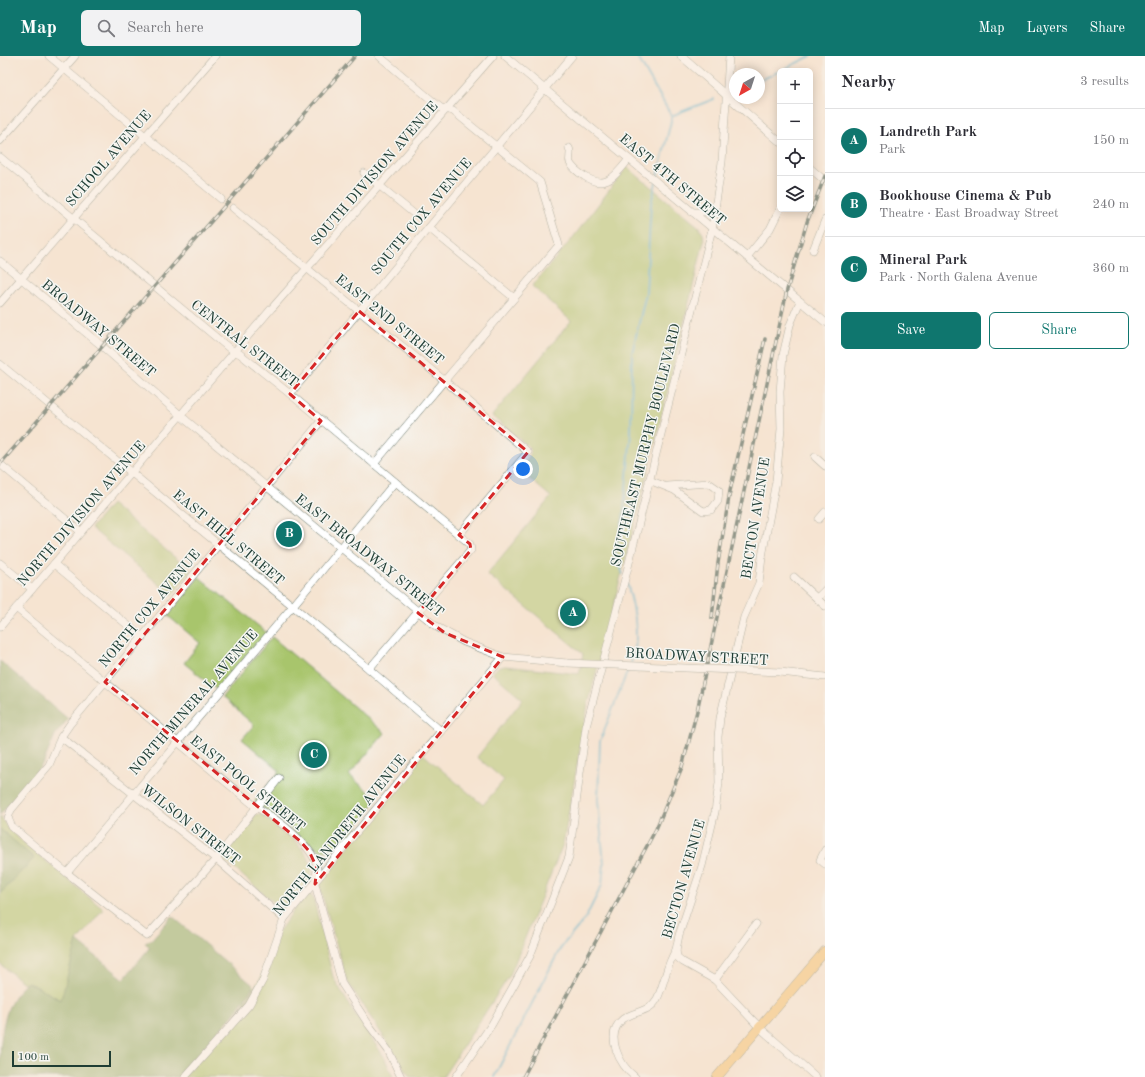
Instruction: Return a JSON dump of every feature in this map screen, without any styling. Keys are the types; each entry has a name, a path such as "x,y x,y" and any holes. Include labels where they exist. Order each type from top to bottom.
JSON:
{"main road":[{"path":"717,1077 825,951"}],"street":[{"path":"49,56 221,199"},
{"path":"0,141 76,56"},
{"name":"SCHOOL AVENUE","path":"0,303 215,56"},
{"path":"374,464 559,245 540,182 453,111 441,108 379,56"},
{"name":"SOUTH DIVISION AVENUE","path":"181,415 272,308 493,56"},
{"name":"EAST 4TH STREET","path":"505,56 825,322"},
{"name":"SOUTH COX AVENUE","path":"290,394 572,56"},
{"path":"681,56 778,140"},
{"name":"SOUTHEAST MURPHY BOULEVARD","path":"456,1077 492,1024 530,956 568,857 573,836 582,752 596,687 627,570 712,229 722,162 729,56"},
{"path":"569,148 571,152 569,160 572,166 583,175 598,182 611,180 629,159"},
{"name":"CENTRAL STREET","path":"0,156 154,287 290,394 470,544 471,550 418,613"},
{"path":"813,172 825,181"},
{"path":"364,173 413,213"},
{"path":"692,212 709,212 716,207"},
{"name":"EAST 2ND STREET","path":"233,208 445,381 528,452 459,535"},
{"path":"747,257 770,229 778,212"},
{"path":"813,250 825,220"},
{"path":"429,228 514,298"},
{"name":"BROADWAY STREET","path":"0,261 181,415"},
{"name":"BECTON AVENUE","path":"800,301 790,325 783,355 780,392 781,429 776,481 762,557 759,583 744,617 720,718 718,737 719,783 715,812 702,866 679,935 676,950 677,957 715,980 760,1028 816,1077"},
{"name":"EAST HILL STREET","path":"0,364 131,474 369,669 441,731"},
{"name":"NORTH DIVISION AVENUE","path":"0,627 181,415"},
{"name":"EAST BROADWAY STREET","path":"181,415 340,549 437,628 455,638 503,657 567,663"},
{"name":"NORTH COX AVENUE","path":"66,873 12,827 8,818 11,810 48,765 61,737 321,420"},
{"path":"815,457 825,466"},
{"path":"0,464 81,532"},
{"path":"649,480 667,486 703,511 712,510 719,496 719,490 717,487 709,483 667,486"},
{"name":"NORTH MINERAL AVENUE","path":"66,873 292,607 395,482"},
{"path":"819,519 825,512"},
{"path":"0,563 32,590"},
{"path":"54,564 142,638"},
{"path":"794,577 825,606"},
{"path":"818,598 825,590"},
{"name":"EAST POOL STREET","path":"16,608 176,742 256,807 272,816 309,851 317,868 315,884 342,984 369,1025 388,1050 401,1077"},
{"path":"369,669 418,613"},
{"name":"NORTH LANDRETH AVENUE","path":"185,1077 249,1005 264,980 284,919 315,884 503,657"},
{"name":"BROADWAY STREET","path":"567,663 780,672 825,677"},
{"name":"WILSON STREET","path":"61,737 216,859 284,919"},
{"path":"66,873 147,936 216,859 279,778"},
{"path":"823,862 825,850"},
{"path":"715,980 756,924"},
{"path":"635,1077 628,1072 617,1054 615,1031 623,1019 642,1011 655,1002 670,961 676,950"}],"highlighted area":[{"path":"359,311 528,452 459,535 470,544 471,550 418,613 445,633 503,657 315,884 317,868 309,851 300,841 105,682 321,421 290,394"}],"green space":[{"path":"627,167 699,227 703,234 704,241 644,487 588,704 563,844 510,975 443,1077 410,1077 347,981 319,884 423,754 483,805 504,780 477,757 523,699 492,673 497,668 505,666 579,674 583,654 487,574 551,497 519,470 529,456 530,450 528,446 492,416 571,321 532,286 571,240"},
{"path":"111,504 191,571 172,595 91,528"},
{"path":"199,577 267,633 217,690 184,663 200,643 167,615"},
{"path":"272,637 385,733 349,775 377,799 349,836 336,847 327,851 312,846 255,801 280,771 242,739 254,725 222,697"},
{"path":"0,661 68,719 55,735 39,769 0,815"},
{"path":"256,814 261,815 287,834 304,852 310,861 312,871 310,880 285,908 279,907 222,858"},
{"path":"0,816 10,831 103,909 77,941 61,1000 28,982 25,984 0,964 0,894 34,858 0,829"},
{"path":"0,829 34,858 0,894"},
{"path":"306,893 313,897 333,977 351,1008 384,1057 393,1077 183,1077 231,1023 262,976 277,934"},
{"path":"172,916 254,986 234,1014 178,1077 0,1077 1,1038 7,1013 12,1001 28,982 61,1000 77,941 124,979 150,947 145,943 152,939"}],"waterway":[{"path":"637,56 672,117"},
{"path":"765,78 811,56"},
{"path":"623,574 615,551 623,520 631,433 632,353 646,293 651,203 672,117 678,113 714,99"},
{"path":"627,584 636,624 636,644 631,663"},
{"path":"494,1077 561,947 585,919 602,885 604,864 598,801 600,741 629,667"}],"railway":[{"path":"0,464 355,56"},
{"path":"523,1077 656,829 682,767 697,711 787,290 807,222 825,176"},
{"path":"712,618 718,563 730,491 765,339"}],"place":[{"name":"Bookhouse Cinema & Pub","path":"289,534"},
{"name":"Landreth Park","path":"573,613"},
{"name":"Mineral Park","path":"314,755"}]}
